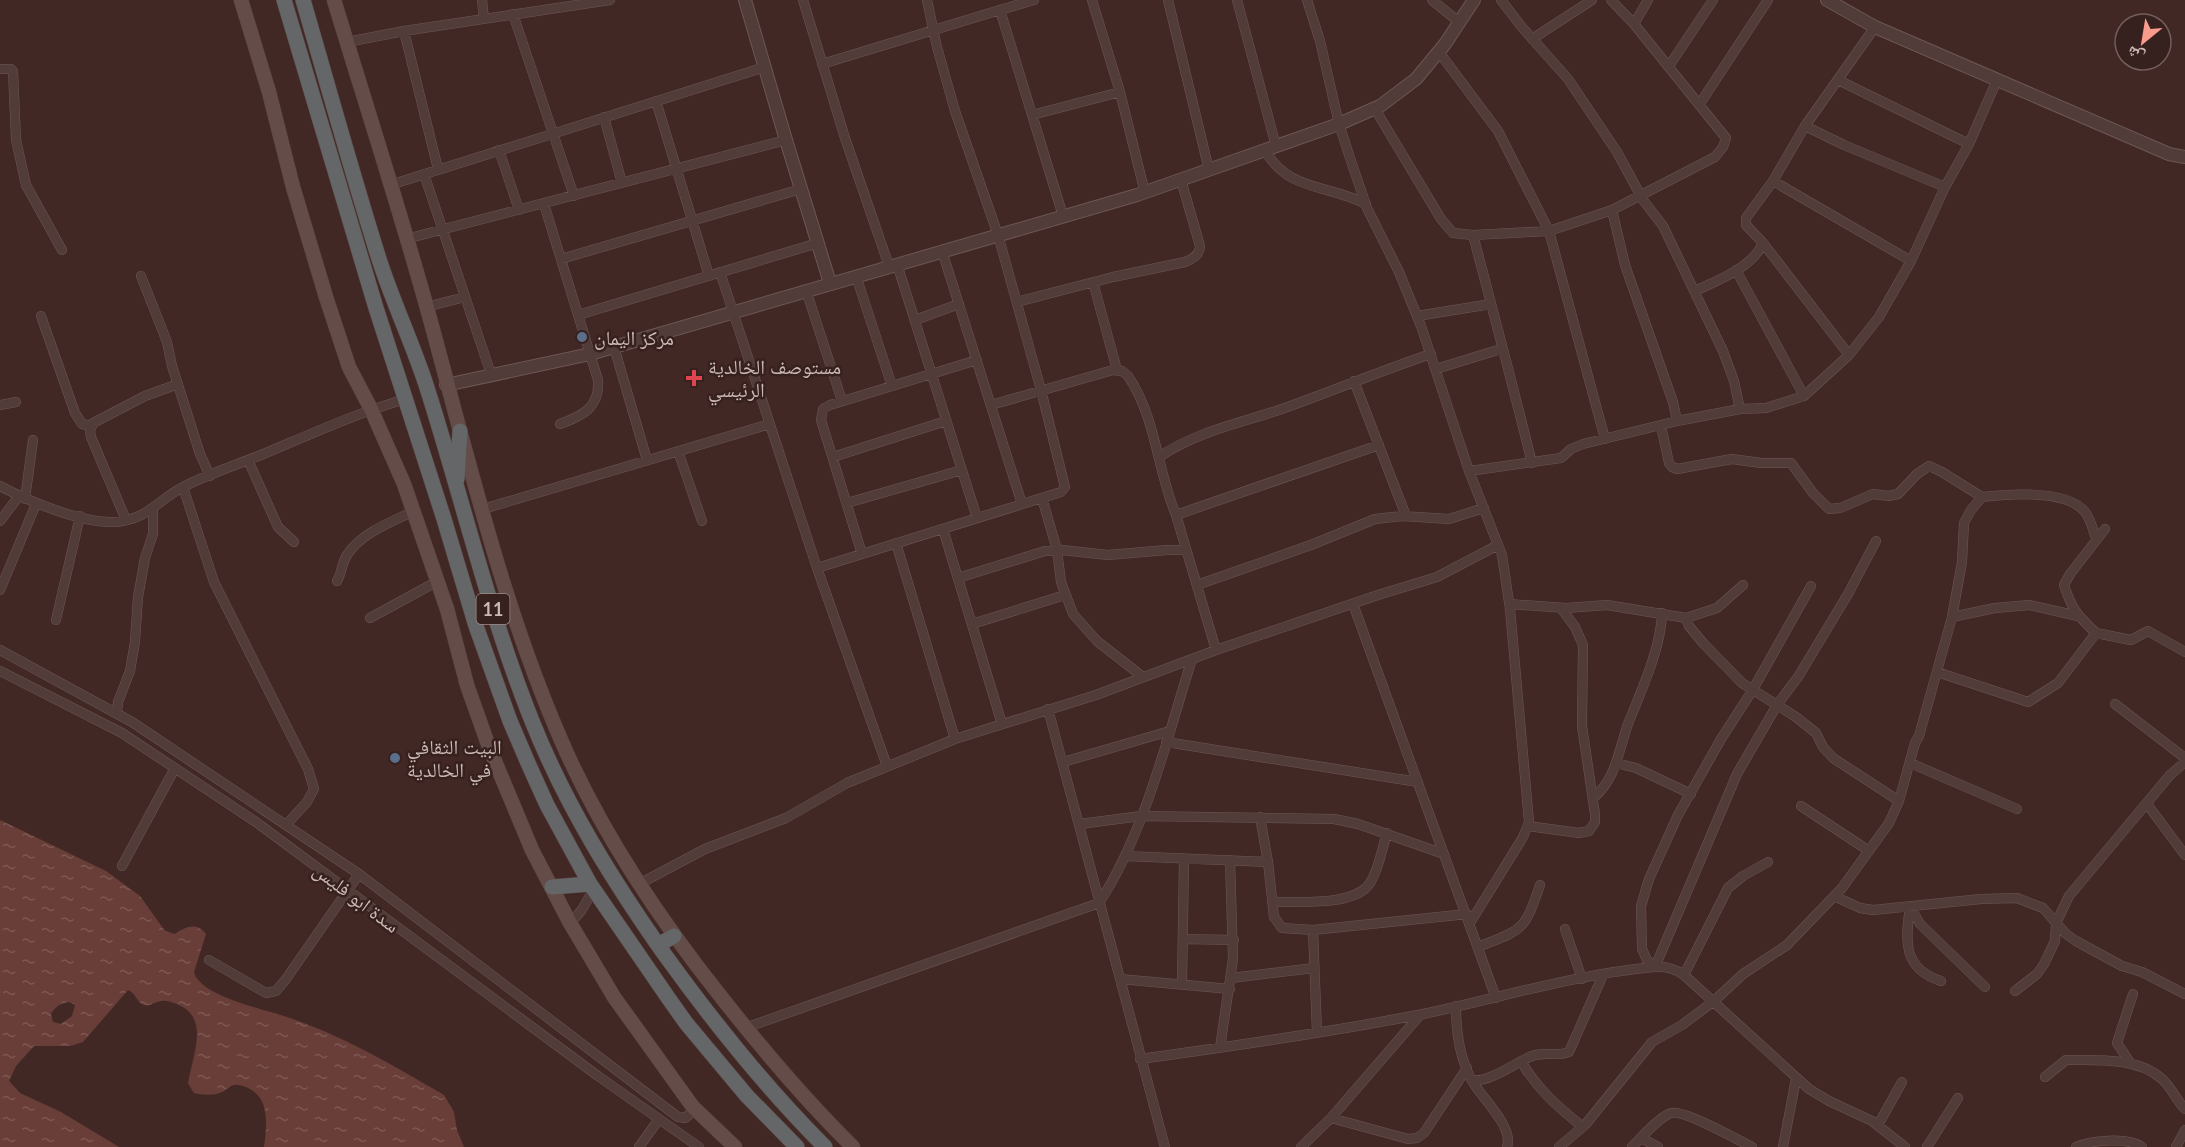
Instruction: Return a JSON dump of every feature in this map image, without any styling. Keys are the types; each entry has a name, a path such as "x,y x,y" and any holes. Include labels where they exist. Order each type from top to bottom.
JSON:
{"highway":[{"name":"11","path":"284,0 376,308 466,594 528,763 547,805 592,887 686,1023 747,1096 797,1147"},
{"name":"11","path":"303,0 380,261 428,390 456,491 514,673 544,750 600,859 658,945 763,1082 825,1147"},
{"path":"456,491 460,430"},
{"path":"495,678 514,673"},
{"path":"552,887 592,887"},
{"path":"658,945 674,936"}],"main road":[{"path":"241,0 269,92 292,187 349,367 371,409 404,484 447,609 467,685 489,747 532,850 570,923 614,997 693,1107 735,1147"},
{"path":"334,0 426,307 446,385 514,616 551,716 594,808 639,884 674,936 745,1028 814,1108 854,1147"}],"street":[{"path":"482,0 484,19"},
{"path":"347,42 404,31 610,0"},
{"path":"745,0 830,283"},
{"path":"803,0 822,64 893,265 915,320 977,518"},
{"path":"817,568 1061,492 1065,485 998,235 955,111 927,0"},
{"path":"822,64 1033,0"},
{"path":"1000,10 1018,2 1033,0"},
{"path":"1092,0 1120,92 1145,193"},
{"path":"1168,0 1209,170"},
{"path":"1238,0 1277,168 1291,179 1308,186 1336,192 1366,204"},
{"path":"1307,0 1320,41 1339,124 1366,204 1418,316 1504,568 1529,811 1528,826 1468,919"},
{"path":"1432,0 1459,22"},
{"path":"446,385 590,354 1145,193 1339,124 1375,109 1416,79 1439,52 1474,0"},
{"path":"1501,0 1568,79 1617,152 1640,196 1663,226 1724,351 1740,409"},
{"path":"1532,39 1592,0"},
{"path":"1375,109 1441,219 1453,233 1473,235 1549,231 1612,210 1715,157 1723,147 1726,138 1669,66 1611,0"},
{"path":"1634,24 1648,0"},
{"path":"1669,66 1713,0"},
{"path":"1699,105 1768,0"},
{"path":"1827,0 1875,27 2169,154 2185,157"},
{"path":"1000,10 1063,216"},
{"path":"513,14 574,196"},
{"path":"1849,355 1763,243 1746,225 1746,218 1773,181 1805,126 1875,27"},
{"path":"404,31 438,169"},
{"path":"1439,52 1498,131 1549,231 1605,439"},
{"path":"390,184 765,67"},
{"path":"0,69 13,71 16,140 26,184 62,250"},
{"path":"1838,80 1969,144"},
{"path":"1469,471 1561,458 1571,449 1583,444 1677,421 1740,409 1766,408 1804,396 1849,355 1879,318 1911,261 1945,187 1969,144 1997,80"},
{"path":"1032,115 1120,92"},
{"path":"656,101 709,276"},
{"path":"604,117 622,183"},
{"path":"1805,126 1844,146 1945,187"},
{"path":"406,239 786,140"},
{"path":"499,150 519,210"},
{"path":"424,174 491,374"},
{"path":"1017,302 1093,282 1185,262 1198,255 1200,246 1180,180"},
{"path":"1773,181 1911,261"},
{"path":"561,259 801,189"},
{"path":"544,204 598,380 597,394 586,414 560,424"},
{"path":"1612,210 1625,265 1677,421"},
{"path":"1473,235 1532,463"},
{"path":"578,315 818,243"},
{"path":"1695,291 1736,270 1759,254 1763,243"},
{"path":"942,251 1022,504"},
{"path":"1736,270 1804,396"},
{"path":"720,272 817,568 887,766"},
{"path":"141,276 167,342 172,366 200,454 210,476"},
{"path":"856,276 892,386"},
{"path":"1093,282 1117,370"},
{"path":"806,290 842,401"},
{"path":"426,307 465,297"},
{"path":"915,320 959,304"},
{"path":"1418,316 1491,304"},
{"path":"40,316 75,413 82,424 92,426"},
{"path":"614,346 647,460"},
{"path":"1436,369 1502,349"},
{"path":"1159,457 1187,440 1210,430 1277,410 1431,354"},
{"path":"862,554 821,414 826,406 976,360"},
{"path":"991,405 1117,370 1125,373 1149,420 1165,488 1176,515 1216,650"},
{"path":"1354,381 1406,516"},
{"path":"126,520 91,437 93,423 145,396 178,384"},
{"path":"0,486 36,504 80,516 111,522 126,520 153,509 183,487 371,409 406,399"},
{"path":"0,405 16,402"},
{"path":"833,457 946,421"},
{"path":"483,509 770,424"},
{"path":"1661,426 1669,463 1672,467 1677,469 1732,459 1761,463 1791,463 1813,494 1829,509 1840,508 1873,495 1898,494 1917,474 1929,466 1982,497 2010,493 2065,498 2085,512 2096,538"},
{"path":"0,520 22,497 33,440"},
{"path":"1176,515 1379,445"},
{"path":"678,451 702,521"},
{"path":"248,460 278,527 294,542"},
{"path":"847,503 962,470"},
{"path":"183,487 214,582 308,769 314,789 307,802 286,825"},
{"path":"1559,1147 1583,1127 1652,1042 1682,1025 1714,1001 1743,974 1787,945 1834,896 1889,823 1899,801 1952,617 1962,562 1964,524 1971,510 1982,497"},
{"path":"1042,498 1057,550 1061,582 1073,614 1081,625 1143,677"},
{"path":"0,590 36,504"},
{"path":"1197,585 1311,545 1375,519 1406,516 1449,519 1484,508"},
{"path":"117,714 118,702 130,671 135,642 138,597 145,558 153,534 153,509"},
{"path":"337,581 345,557 353,546 386,524 414,511"},
{"path":"57,620 80,516"},
{"path":"943,529 1002,724"},
{"path":"2105,529 2096,538 2064,585 2069,601 2078,616 2096,633 2131,640 2148,630 2185,652"},
{"path":"1655,967 1737,774 1777,705 1798,677 1848,594 1876,540"},
{"path":"896,543 955,739"},
{"path":"639,884 705,849 786,818 847,783 955,739 1096,694 1216,650 1437,577 1498,545"},
{"path":"958,578 1045,551 1108,555 1186,550"},
{"path":"370,618 438,581"},
{"path":"1509,604 1561,608 1607,605 1686,618 1717,608 1743,585"},
{"path":"1655,967 1647,960 1642,949 1642,899 1662,847 1721,739 1752,691 1811,586"},
{"path":"972,624 1065,595"},
{"path":"1353,604 1496,998"},
{"path":"1952,617 2029,604 2078,616"},
{"path":"1528,826 1569,832 1587,832 1592,829 1595,822 1582,726 1584,645 1575,627 1561,608"},
{"path":"1593,798 1599,793 1616,763 1648,673 1662,623 1662,613"},
{"path":"1686,618 1689,627 1703,643 1752,691 1777,705 1816,733 1823,747 1833,758 1899,801"},
{"path":"1937,672 2028,702 2058,683 2096,633"},
{"name":"سدة ابو فليس","path":"0,650 117,714 359,874 678,1117 685,1118 693,1107"},
{"path":"745,1028 1099,903 1125,856 1142,816 1192,659"},
{"name":"سدة ابو فليس","path":"0,671 108,725 256,822 699,1147"},
{"path":"2015,991 2037,974 2044,964 2055,941 2056,923 2061,910 2075,888 2185,760 2115,704"},
{"path":"1048,709 1165,1147"},
{"path":"1063,762 1170,731"},
{"path":"1166,742 1418,782"},
{"path":"1616,763 1644,771 1691,794"},
{"path":"1910,763 2017,809"},
{"path":"122,866 175,768"},
{"path":"2147,804 2185,855"},
{"path":"1801,806 1869,851"},
{"path":"1080,824 1142,816 1334,819 1387,833 1444,854"},
{"path":"1260,817 1274,917 1279,926 1289,930 1313,930 1468,919"},
{"path":"1272,902 1346,899 1359,894 1373,878 1387,833"},
{"path":"1125,856 1268,862"},
{"path":"1182,984 1184,859"},
{"path":"1220,1048 1230,989 1234,940 1230,860"},
{"path":"1684,975 1728,888 1743,876 1768,862"},
{"path":"209,960 266,993 276,991 359,874"},
{"path":"1478,947 1521,928 1530,915 1540,885"},
{"path":"570,923 581,910 592,887"},
{"path":"1834,896 1866,909 2017,898 2043,908 2076,941 2112,961 2142,972 2185,994"},
{"path":"1910,907 1907,938 1912,963 1920,971 1941,981"},
{"path":"1910,907 1920,924 1985,987"},
{"path":"1565,929 1582,979"},
{"path":"1313,930 1317,1032"},
{"path":"1184,939 1234,940"},
{"path":"1140,1059 1421,1014 1603,975 1655,967 1671,968 1684,975 1714,1001 1796,1079 1822,1097 1878,1125 1905,1147"},
{"path":"1231,978 1314,968"},
{"path":"1472,1080 1481,1080 1541,1053 1569,1052 1603,975"},
{"path":"1120,979 1230,989"},
{"path":"2131,1064 2117,1043 2133,994"},
{"path":"1456,1006 1456,1021 1467,1068 1472,1080 1507,1131 1507,1147"},
{"path":"1301,1147 1331,1118 1421,1014"},
{"path":"2045,1077 2067,1060 2131,1064 2157,1075 2185,1109"},
{"path":"1521,1061 1549,1098 1583,1127"},
{"path":"1331,1118 1408,1139 1417,1138 1427,1129 1467,1068"},
{"path":"1783,1147 1796,1079"},
{"path":"1878,1125 1902,1082"},
{"path":"1927,1147 1958,1098"},
{"path":"1632,1147 1664,1117 1676,1112 1688,1115 1752,1147"},
{"path":"639,1147 659,1119"},
{"path":"2176,1147 2185,1130"},
{"path":"1641,1138 1658,1147"},
{"path":"2076,1147 2086,1143 2108,1141 2136,1143 2142,1147"}],"water":[{"path":"0,820 106,871 140,896 165,931 175,934 191,926 203,930 206,934 194,972 198,980 206,987 241,1003 297,1020 340,1038 444,1095 454,1112 457,1130 464,1147 264,1147 266,1130 264,1106 255,1093 246,1087 236,1085 212,1095 194,1093 188,1083 197,1033 191,1013 167,1001 144,1005 128,990 83,1042 70,1046 34,1046 16,1066 9,1081 20,1093 61,1112 119,1147 0,1147","holes":["69,1002 75,1005 72,1016 61,1024 53,1022 51,1014 54,1009 63,1003"]}],"place":[{"name":"مركز اليمان","path":"582,337"},
{"name":"مستوصف الخالدية الرئيسي","path":"694,378"},
{"name":"البيت الثقافي في الخالدية","path":"395,758"}]}
